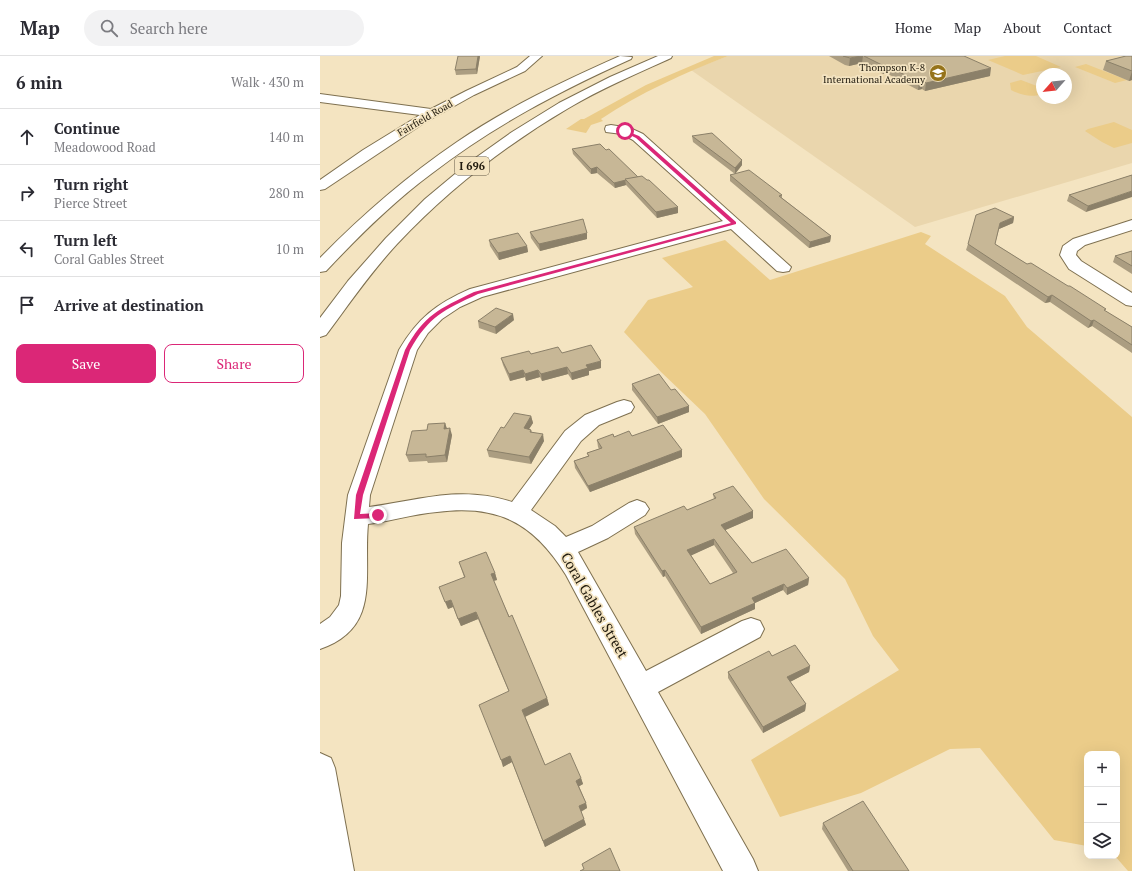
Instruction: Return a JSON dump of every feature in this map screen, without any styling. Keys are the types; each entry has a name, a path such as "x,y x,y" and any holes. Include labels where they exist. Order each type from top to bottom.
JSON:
{"main road":[{"name":"I 696","path":"320,267 389,199 461,144 497,121 538,98 582,76 630,56"},
{"name":"I 696","path":"320,331 356,282 393,238 436,196 470,167 527,126 577,97 621,75 667,56"},
{"name":"Fairfield Road","path":"320,186 368,153 432,113 521,69 536,57"},
{"path":"320,98 432,113"},
{"path":"611,129 625,131 638,137 783,267"},
{"path":"320,638 339,625 351,609 354,596 356,517 360,495 370,460 408,350 417,333 430,319 445,308 476,293 734,223"},
{"path":"1132,225 1079,242 1069,248 1068,255 1075,265 1132,301"},
{"path":"518,512 573,436 592,420 624,407"},
{"name":"Coral Gables Street","path":"356,517 378,515 428,504 467,500 497,505 518,512 542,528 562,549 575,568 741,871"},
{"path":"562,549 600,532 637,510"},
{"path":"641,687 751,629"},
{"path":"320,768 336,871"}],"shaded area":[{"path":"714,56 728,56 695,69 647,92 601,119 603,121 591,125 586,133 566,129 581,119 584,119 646,85"},
{"path":"728,56 1132,56 1132,163 915,227 691,70"},
{"path":"1005,56 1036,56 1061,67 1036,68 1036,72 1023,75 988,60"},
{"path":"1086,64 1127,80 1115,83 1075,67"},
{"path":"1021,80 1036,86 1036,96 1026,95 1011,90 1010,83"},
{"path":"1114,122 1132,130 1132,143 1114,148 1085,131 1088,129"},
{"path":"921,232 931,236 925,244 1005,296 1027,327 1132,417 1132,871 1128,871 1118,859 1120,859 1120,751 1084,751 1084,845 1054,840 980,748 950,749 861,793 780,817 751,760 899,670 873,636 845,579 764,499 705,414 661,372 624,332 648,300 693,287 662,258 725,240 770,280"}],"building":[{"path":"458,56 478,56 476,69 455,70"},
{"path":"843,56 861,56 850,58"},
{"path":"864,56 964,56 991,68 926,83 923,81 919,82"},
{"path":"1132,56 1132,71 1106,61"},
{"path":"712,133 742,160 735,168 692,136"},
{"path":"600,144 606,150 609,149 638,177 614,183 597,167 591,169 572,149"},
{"path":"749,170 782,195 779,196 831,236 810,242 730,175"},
{"path":"1132,175 1132,191 1088,206 1069,195"},
{"path":"642,176 649,180 678,207 656,212 625,179"},
{"path":"995,208 1014,217 1000,223 995,244 1027,264 1031,263 1070,286 1106,309 1104,310 1132,327 1132,345 1094,320 1091,321 1052,295 1048,297 968,244 976,215"},
{"path":"583,219 587,233 539,244 530,232"},
{"path":"518,233 527,246 498,253 489,240"},
{"path":"1132,251 1132,266 1115,256"},
{"path":"496,308 513,314 495,327 478,321"},
{"path":"591,345 601,361 586,365 588,368 571,373 567,367 541,374 538,370 525,374 523,370 509,374 501,358 529,351 531,354 558,347 562,353"},
{"path":"659,374 671,390 675,389 689,406 657,417 632,384"},
{"path":"514,413 531,416 524,428 531,430 530,432 543,434 529,457 487,450 501,427 504,428"},
{"path":"445,423 444,429 450,428 445,455 426,457 426,454 406,455 412,431 427,430 428,424"},
{"path":"663,425 682,450 588,486 574,461 589,456 587,453 602,448 597,440 613,434 614,437 629,431 632,436"},
{"path":"733,486 753,511 721,525 752,563 786,549 809,578 787,588 784,584 752,598 755,603 701,627 665,570 662,571 634,527 684,506 687,510 716,498 713,494","holes":["714,539 737,572 710,584 687,550"]},
{"path":"486,552 495,573 491,574 509,617 512,615 547,698 522,710 545,765 570,753 581,778 576,781 586,803 579,806 584,819 543,841 510,756 501,760 479,705 509,691 476,612 458,619 451,600 445,602 439,587 465,577 459,562"},
{"path":"795,645 810,666 787,677 806,704 763,727 728,672 769,651 772,656"},
{"path":"863,801 909,871 853,871 823,823"},
{"path":"610,848 620,871 580,871 584,869 582,864"}],"place":[{"name":"Thompson K-8 International Academy","path":"938,73"}],"route":[{"path":"378,515 356,517 360,495 370,460 408,350 417,333 430,319 460,299 476,293 734,223 638,137 625,131"}]}
